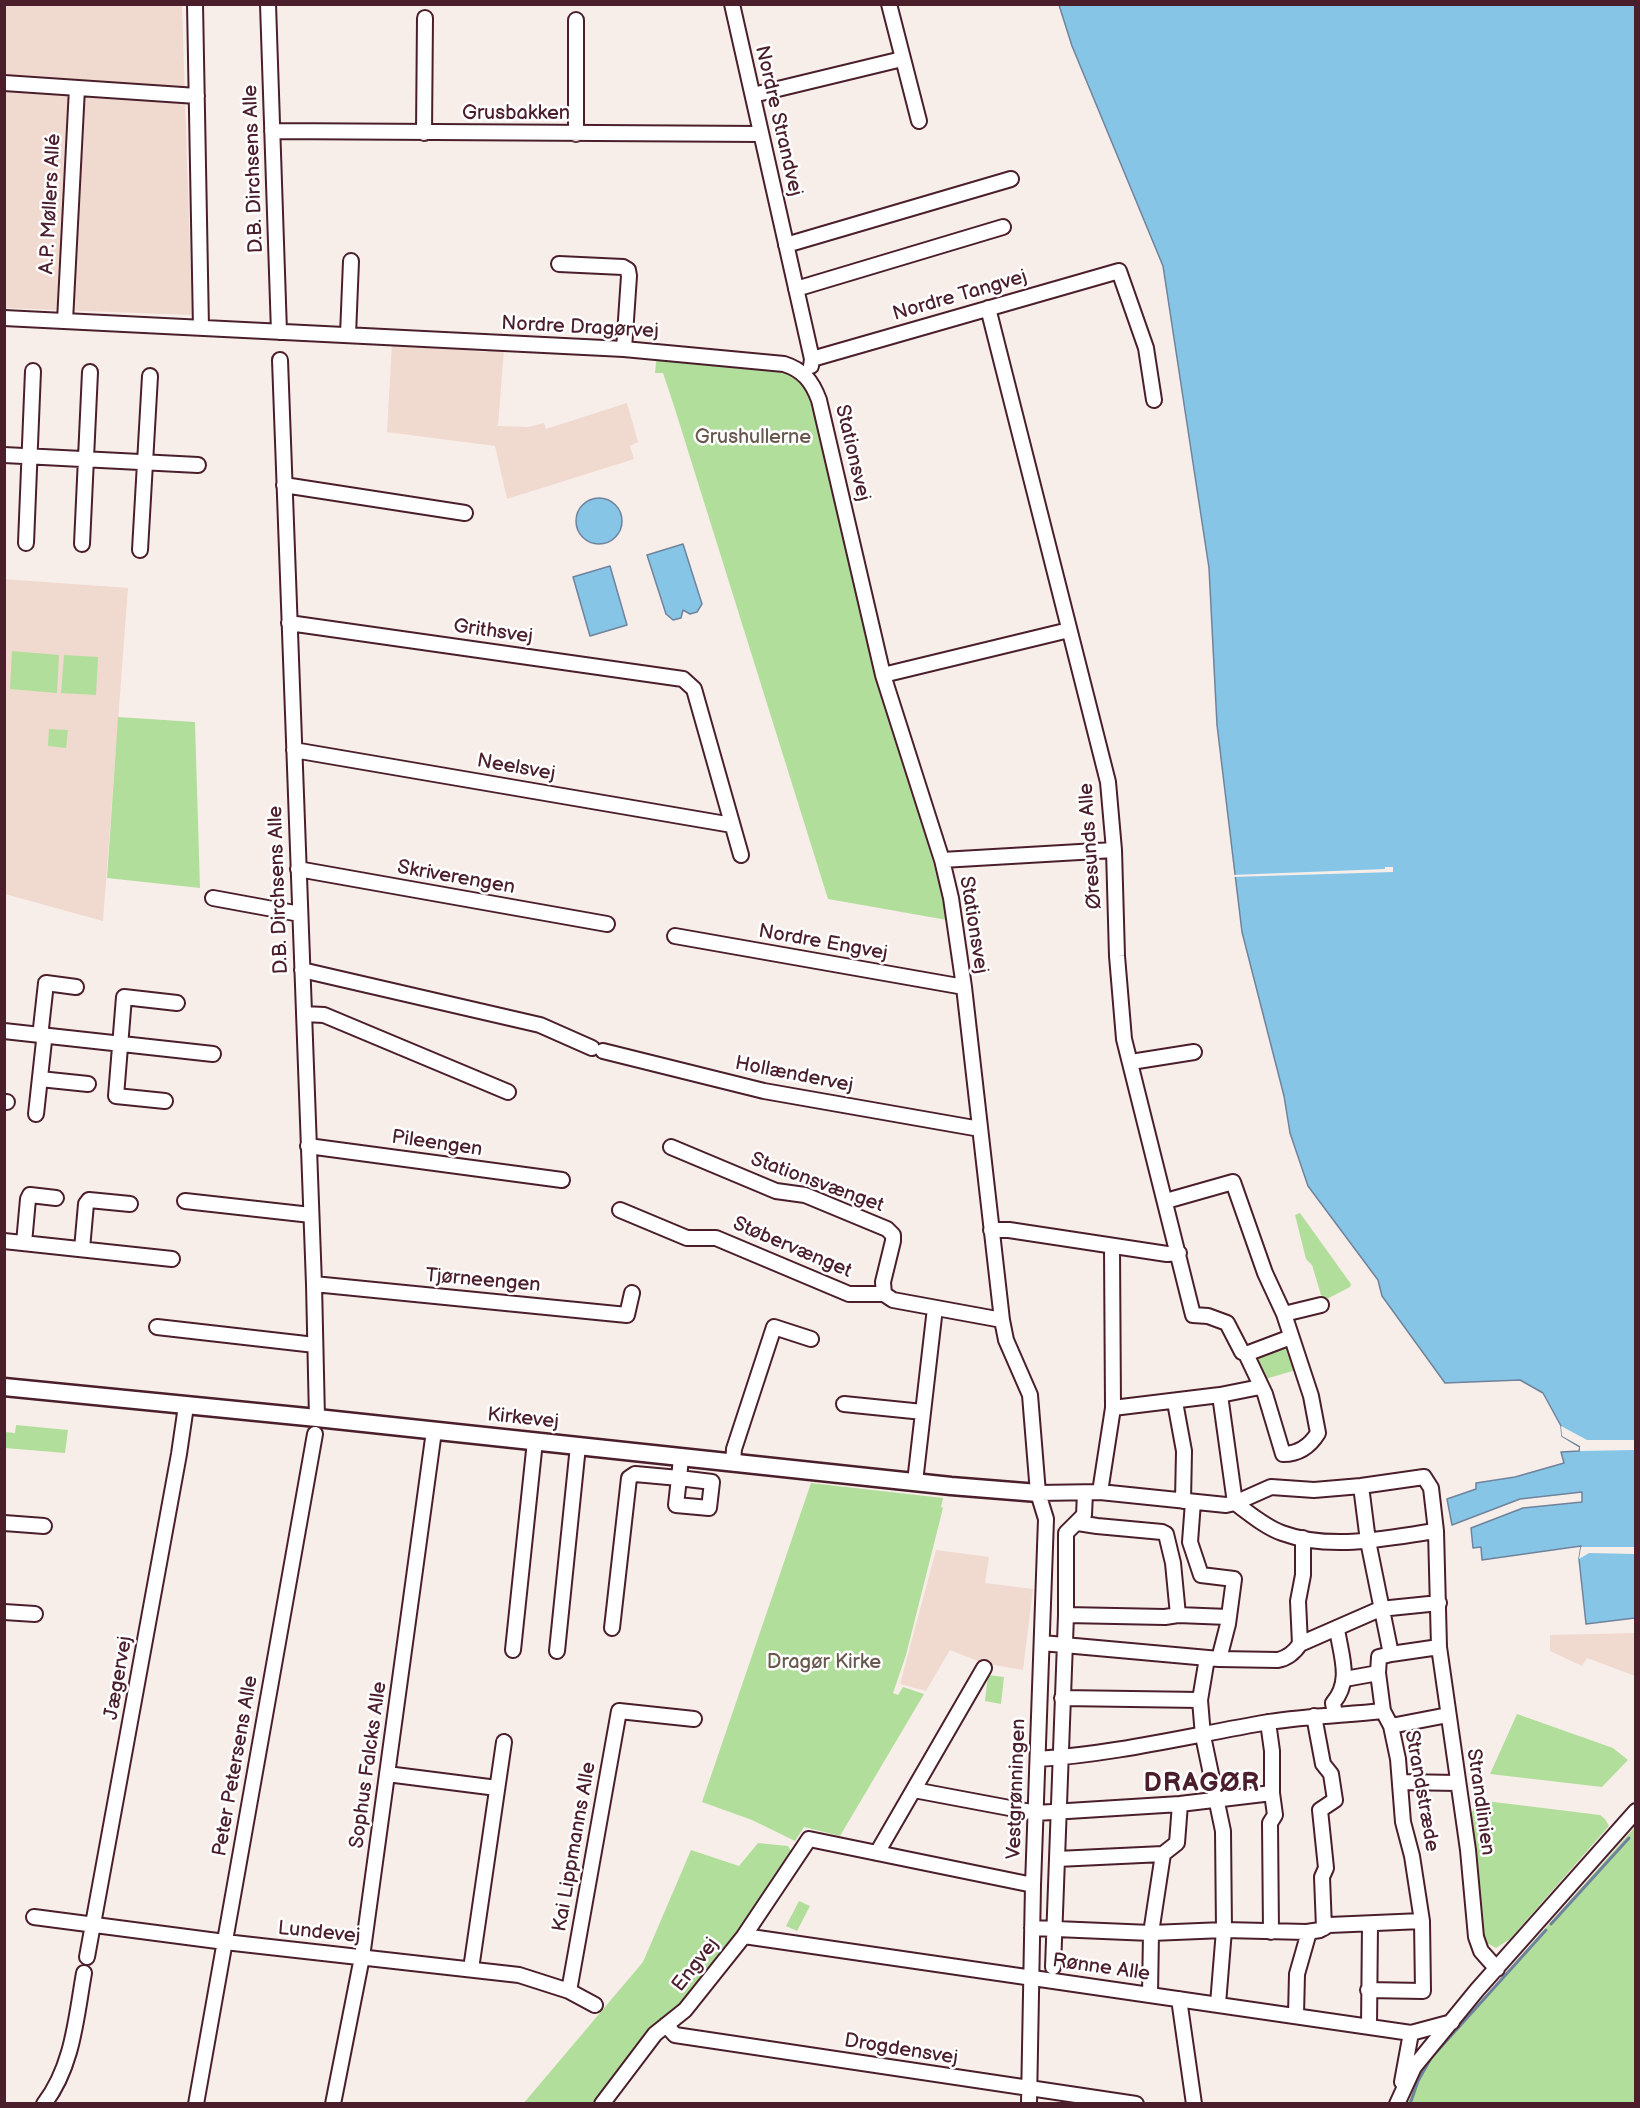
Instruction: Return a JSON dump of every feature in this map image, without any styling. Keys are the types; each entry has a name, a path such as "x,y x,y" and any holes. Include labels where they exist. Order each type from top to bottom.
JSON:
{"main road":[{"name":"Kirkevej","path":"4,1387 186,1406 316,1426 434,1431 1038,1493"}],"street":[{"path":"195,4 201,328"},
{"name":"D.B. Dirchsens Alle","path":"268,4 279,332"},
{"name":"Nordre Strandvej","path":"732,4 812,359"},
{"path":"889,4 919,122"},
{"path":"424,133 425,18"},
{"path":"576,20 576,134"},
{"path":"753,94 902,58"},
{"path":"4,83 197,96"},
{"name":"A.P. Møllers Allé","path":"65,321 77,88"},
{"name":"Grusbakken","path":"272,132 761,134"},
{"path":"786,245 1011,179"},
{"path":"796,289 1003,227"},
{"path":"348,335 351,261"},
{"path":"559,264 622,267 628,270 624,349"},
{"name":"Nordre Tangvej","path":"812,359 1119,271 1146,348 1154,400"},
{"name":"Øresunds Alle","path":"988,308 1108,782 1114,850 1117,956 1124,1039 1193,1315 1208,1316 1227,1323 1245,1354"},
{"name":"Nordre Dragørvej","path":"4,318 624,349 776,363 790,366 806,375"},
{"path":"806,375 811,367 812,359"},
{"name":"D.B. Dirchsens Alle","path":"280,360 314,1284 316,1426"},
{"path":"26,543 33,371"},
{"path":"82,544 90,372"},
{"name":"Stationsvej","path":"806,375 819,400 883,675 942,860 951,898 964,987 1002,1320 1006,1340 1030,1395 1038,1493"},
{"path":"140,550 150,376"},
{"path":"4,455 198,465"},
{"path":"284,485 465,513"},
{"name":"Grithsvej","path":"289,623 683,679 694,688 732,825"},
{"path":"883,675 1070,630"},
{"name":"Neelsvej","path":"294,750 732,825"},
{"path":"732,825 741,855"},
{"path":"942,860 1114,850"},
{"name":"Skriverengen","path":"298,869 607,924"},
{"path":"213,898 300,914"},
{"name":"Nordre Engvej","path":"675,936 964,987"},
{"name":"Hollændervej","path":"302,970 540,1025 597,1049 764,1091 980,1129"},
{"path":"36,1114 46,983 76,987"},
{"path":"165,1101 116,1096 124,998 177,1003"},
{"path":"304,1014 324,1015 508,1092"},
{"path":"4,1031 213,1054"},
{"path":"1131,1062 1194,1052"},
{"path":"40,1079 88,1084"},
{"name":"Pileengen","path":"308,1146 562,1180"},
{"name":"Stationsvænget","path":"671,1147 776,1191 805,1195 887,1229 894,1235 883,1282 884,1294"},
{"path":"1166,1201 1233,1182 1265,1273 1284,1314 1311,1396 1318,1433 1307,1446 1291,1454 1283,1454 1265,1394 1245,1354 1291,1338"},
{"path":"24,1243 28,1198 30,1196 56,1198"},
{"path":"82,1249 86,1204 89,1200 130,1204"},
{"path":"185,1201 311,1215"},
{"name":"Støbervænget","path":"620,1210 687,1238 716,1238 849,1294 884,1294 893,1300 1002,1320"},
{"path":"991,1230 1009,1230 1167,1254 1179,1253"},
{"path":"4,1241 172,1259"},
{"path":"1100,1492 1113,1408 1112,1247"},
{"name":"Tjørneengen","path":"314,1284 627,1315 632,1293"},
{"path":"1284,1314 1321,1305"},
{"path":"915,1482 935,1308"},
{"path":"157,1327 315,1345"},
{"path":"733,1462 734,1449 774,1327 811,1339"},
{"path":"1113,1408 1174,1402 1260,1387"},
{"path":"1220,1395 1235,1503 1280,1532 1327,1542 1368,1541 1436,1531"},
{"path":"1174,1402 1184,1451 1190,1542 1201,1575 1234,1578 1228,1617 1200,1700 1203,1736 1223,1832 1224,1930 1218,2004"},
{"path":"844,1404 923,1413"},
{"name":"Jægervej","path":"87,1957 186,1406"},
{"name":"Peter Petersens Alle","path":"196,2103 316,1426"},
{"name":"Sophus Falcks Alle","path":"333,2103 362,1957 434,1431"},
{"path":"513,1650 535,1441"},
{"path":"557,1651 578,1446"},
{"path":"612,1628 629,1478 635,1474 679,1478 681,1458"},
{"name":"Strandlinien","path":"1361,1486 1424,1477 1431,1488 1436,1531 1439,1647 1468,1850 1476,1937 1481,1951 1497,1969"},
{"path":"1038,1493 1100,1492 1226,1505 1271,1487 1314,1490 1361,1486 1380,1609 1391,1654"},
{"name":"Vestgrønningen","path":"1028,2103 1030,1978 1046,1519 1038,1493"},
{"path":"1053,1966 1066,1615 1066,1533 1084,1515 1085,1493"},
{"path":"4,1523 44,1526"},
{"path":"1078,1523 1166,1534 1173,1563 1178,1615"},
{"path":"1300,1644 1298,1601 1303,1575 1303,1538"},
{"path":"1042,1644 1213,1659 1278,1660 1286,1658 1300,1644 1380,1609 1439,1603"},
{"path":"4,1612 35,1614"},
{"path":"1066,1615 1228,1617"},
{"path":"1335,1715 1334,1703 1342,1693 1345,1678 1337,1629"},
{"path":"1345,1678 1378,1673 1379,1657 1439,1647"},
{"path":"984,1668 878,1853 1033,1885"},
{"name":"Strandstræde","path":"1368,1990 1423,1991 1422,1921 1412,1856 1403,1822 1401,1782 1391,1726 1383,1711 1378,1673"},
{"path":"1062,1698 1200,1700"},
{"name":"Kai Lippmanns Alle","path":"570,1991 619,1711 694,1719"},
{"path":"1038,1759 1203,1736 1268,1722 1383,1711"},
{"path":"1391,1726 1448,1715"},
{"path":"1314,1716 1323,1764 1331,1774 1335,1800 1320,1810 1326,1868 1322,1877 1324,1928"},
{"path":"1268,1722 1272,1751 1272,1793 1275,1815 1270,1823 1271,1932"},
{"path":"471,1969 504,1742"},
{"path":"387,1774 496,1788"},
{"path":"1401,1782 1457,1783"},
{"path":"914,1790 1036,1813 1180,1804 1272,1793"},
{"path":"1057,1859 1163,1854 1177,1843 1180,1804"},
{"path":"1398,2099 1414,2067 1477,1990 1635,1811"},
{"name":"Engvej","path":"602,2103 655,2034 685,2010 744,1936 809,1839 878,1853"},
{"path":"1150,1995 1151,1933 1163,1854"},
{"name":"Lundevej","path":"34,1917 225,1942 519,1975 570,1991 595,2005"},
{"path":"1032,1928 1151,1933 1224,1930 1309,1932 1329,1925 1422,1921"},
{"path":"1369,2027 1370,1924"},
{"path":"1296,2016 1297,1974 1309,1932"},
{"name":"Rønne Alle","path":"744,1936 1411,2033 1452,2022"},
{"path":"44,2103 56,2088 70,2052 84,1973"},
{"path":"1179,1999 1194,2103"},
{"name":"Drogdensvej","path":"666,2025 675,2035 1136,2103"},
{"path":"1398,2099 1411,2033"}],"shaded area":[{"path":"5,5 182,5 192,315 5,308"},
{"path":"392,344 469,348 486,352 491,349 504,350 498,426 528,427 544,423 546,429 627,403 638,442 630,446 634,459 507,499 495,446 387,432"},
{"path":"4,579 128,588 103,921 5,894"},
{"path":"936,1550 989,1557 985,1583 1033,1589 1023,1670 983,1663 950,1650 926,1691 900,1684"},
{"path":"1635,1633 1635,1676 1587,1658 1582,1666 1550,1651 1550,1635"}],"green space":[{"name":"Grushullerne","path":"658,359 775,368 798,376 811,394 947,920 828,899 674,406 663,373 655,373"},
{"path":"12,651 59,655 57,693 10,689"},
{"path":"64,655 98,657 96,695 61,693"},
{"path":"118,717 195,722 200,888 107,878"},
{"path":"49,729 68,730 66,748 48,746"},
{"path":"1300,1213 1351,1284 1350,1287 1327,1299 1321,1295 1312,1265 1306,1259 1295,1215"},
{"path":"1288,1347 1296,1370 1262,1380 1253,1357"},
{"path":"16,1425 68,1430 65,1453 5,1448 5,1432 15,1433"},
{"name":"Dragør Kirke","path":"811,1483 943,1498 941,1507 943,1508 906,1655 893,1693 898,1695 903,1687 924,1694 840,1836 804,1827 795,1841 752,1820 702,1802"},
{"path":"988,1675 1004,1677 1001,1704 985,1701"},
{"path":"1517,1714 1613,1748 1628,1760 1602,1787 1490,1774"},
{"path":"1479,1798 1486,1801 1600,1815 1609,1826 1510,1939 1496,1948 1485,1942 1483,1936 1471,1814"},
{"path":"1635,1827 1635,2103 1407,2104 1418,2074 1429,2059"},
{"path":"758,1843 788,1846 793,1854 744,1928 681,2006 653,2027 595,2103 523,2104 643,1962 691,1850 739,1866"},
{"path":"799,1901 810,1906 797,1931 786,1926"}],"water":[{"path":"1059,5 1635,5 1635,1618 1586,1624 1579,1559 1581,1546 1482,1560 1481,1547 1473,1548 1471,1528 1523,1508 1582,1502 1582,1492 1520,1499 1452,1525 1447,1499 1476,1489 1476,1483 1515,1477 1564,1463 1561,1452 1579,1451 1580,1447 1562,1436 1561,1426 1543,1393 1520,1380 1445,1383 1382,1296 1378,1280 1308,1186 1290,1133 1284,1096 1242,932 1217,725 1209,568 1163,266 1072,46"},
{"path":"599,498 615,505 622,521 615,537 599,544 583,537 576,521 583,505"},
{"path":"683,544 702,604 697,612 690,614 683,610 681,618 673,620 666,614 647,555"},
{"path":"610,566 627,625 590,636 573,577"}],"pier":[{"path":"1385,867 1393,867 1393,872 1232,877 1232,875 1385,869"},
{"path":"1561,1426 1587,1440 1635,1440 1635,1450 1580,1451 1580,1446 1562,1436"},
{"path":"1581,1547 1635,1547 1635,1554 1589,1553 1579,1559"}],"waterway":[{"path":"1551,1924 1629,1838"},
{"path":"1410,2104 1418,2081 1431,2058 1546,1930"}],"district":[{"name":"DRAGØR","path":"1202,1784"}]}
